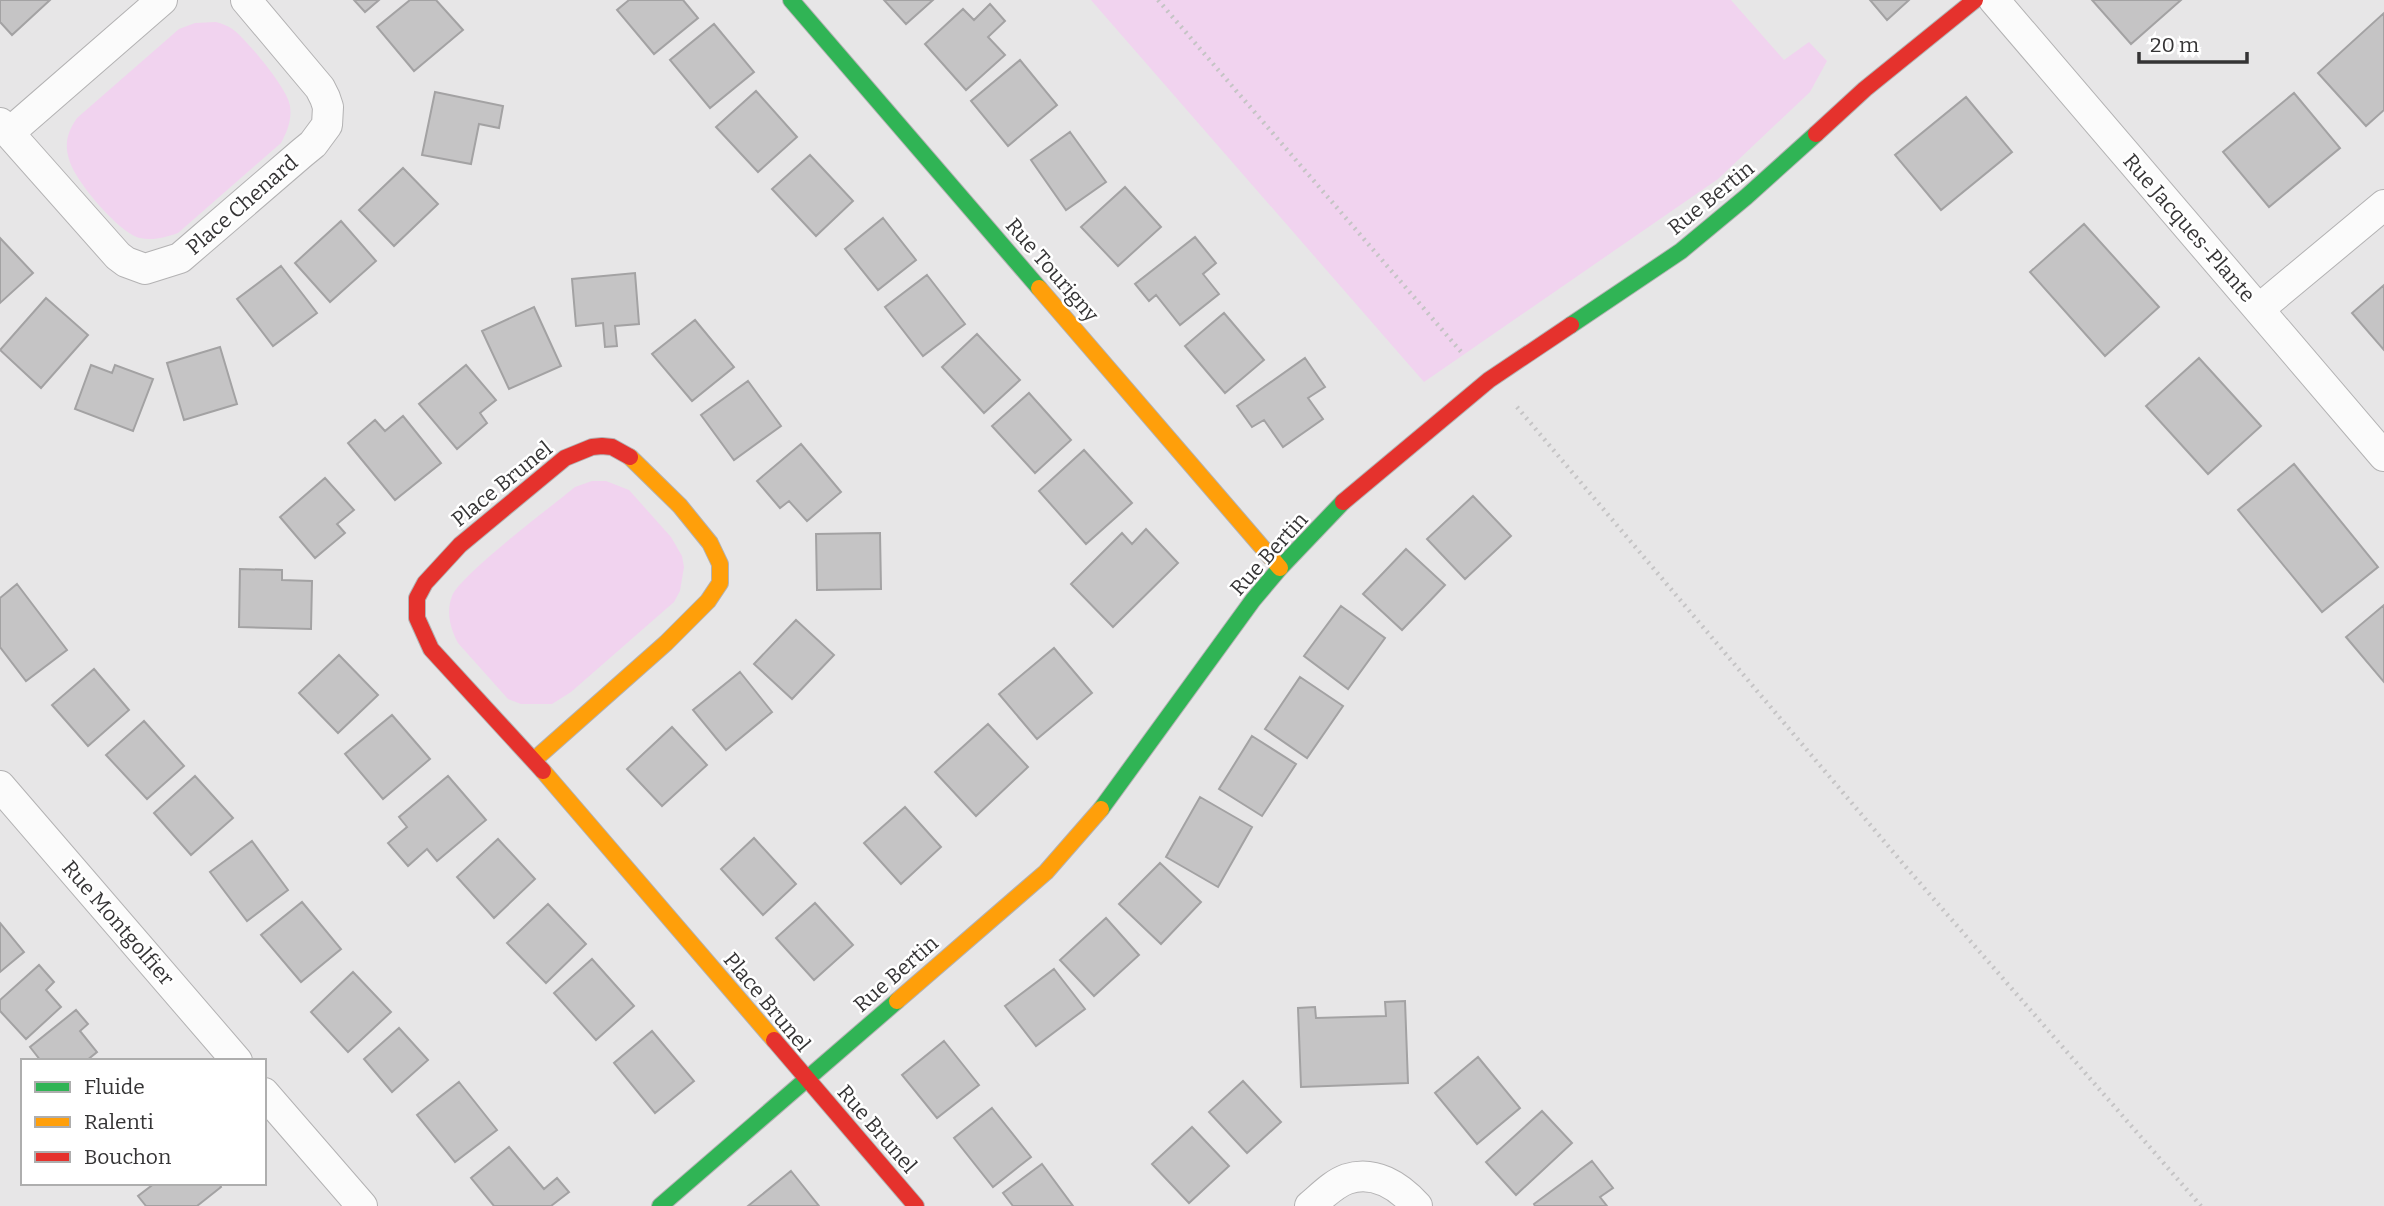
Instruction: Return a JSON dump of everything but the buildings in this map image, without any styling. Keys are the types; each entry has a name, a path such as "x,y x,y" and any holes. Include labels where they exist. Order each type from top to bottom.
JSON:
{"street":[{"name":"Place Chenard","path":"162,0 4,128 107,245 127,262 145,269 180,258 313,144 327,125 328,107 320,88 246,0"},
{"name":"Rue Tourigny","path":"791,0 1280,568"},
{"name":"Rue Bertin","path":"660,1206 1046,872 1108,801 1253,600 1350,495 1489,380 1699,237 1756,191 1851,101 1975,0"},
{"name":"Rue Jacques-Plante","path":"1994,0 2384,456"},
{"path":"2259,309 2384,205"},
{"name":"Place Brunel","path":"534,760 670,639 707,602 721,583 720,561 696,524 638,463 624,452 606,444 585,447 565,458 442,561 417,598 417,617 421,632 431,649 534,760 806,1079"},
{"name":"Rue Montgolfier","path":"0,786 235,1059"},
{"name":"Rue Brunel","path":"806,1079 916,1206"},
{"path":"266,1095 362,1206"},
{"path":"1310,1206 1331,1188 1346,1180 1360,1177 1384,1181 1400,1189 1417,1206"}],"path":[{"path":"1157,0 1466,357"},
{"path":"1512,401 1905,866 2201,1206"}],"shaded area":[{"path":"1091,0 1731,0 1784,60 1809,42 1827,61 1810,92 1718,179 1424,382"},
{"path":"195,23 224,24 241,37 283,89 290,106 287,130 281,143 178,233 155,239 140,238 121,227 79,180 68,153 69,132 77,118 179,29"},
{"path":"592,481 606,481 629,490 671,537 682,556 684,567 680,591 674,602 571,692 552,704 521,704 508,699 458,643 450,620 452,596 472,572 508,540 575,487"}],"traffic: fast":[{"path":"791,0 1039,288"},
{"path":"1571,325 1681,251 1816,134"},
{"path":"1101,809 1253,600 1343,502"},
{"path":"660,1206 897,1001"}],"traffic: slow":[{"path":"1039,288 1280,568"},
{"path":"534,760 666,643 708,601 720,583 720,564 710,543 680,506 630,457"},
{"path":"543,771 774,1040"},
{"path":"897,1001 1046,872 1101,809"}],"traffic: jam":[{"path":"1816,134 1865,89 1975,0"},
{"path":"1343,502 1489,380 1571,325"},
{"path":"543,771 431,649 417,618 417,598 425,583 460,545 565,458 592,447 602,446 612,447 630,457"},
{"path":"774,1040 916,1206"}]}
